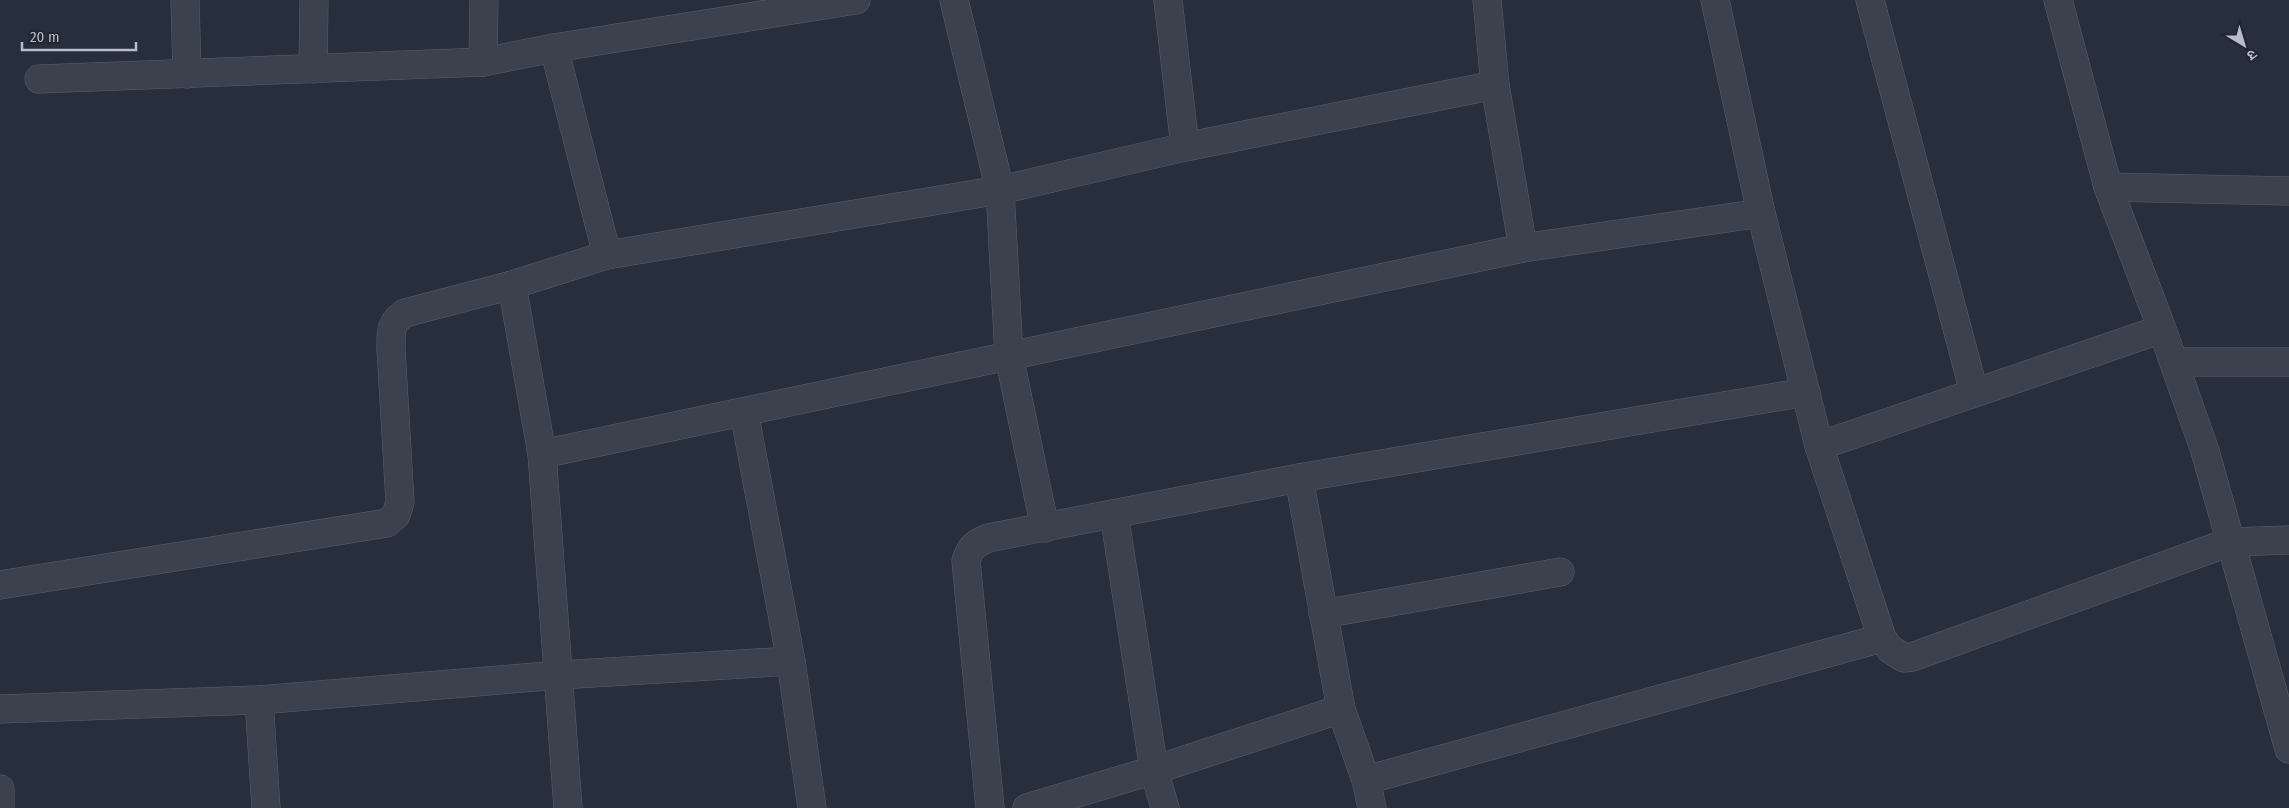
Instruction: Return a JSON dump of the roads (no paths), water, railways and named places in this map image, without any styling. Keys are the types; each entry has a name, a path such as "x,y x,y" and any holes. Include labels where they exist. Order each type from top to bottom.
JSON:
{"street":[{"path":"185,0 187,74"},
{"path":"313,70 314,0"},
{"path":"483,62 484,0"},
{"path":"39,79 483,62 554,48 856,0"},
{"path":"954,0 1000,190 1009,356 1045,528"},
{"path":"1168,0 1186,147"},
{"path":"1487,0 1495,85 1522,248"},
{"path":"1715,0 1761,213 1820,446 1882,638 1898,655 1904,658 1912,657 2230,542 2289,540"},
{"path":"1870,0 1974,392"},
{"path":"2058,0 2108,186 2175,362 2205,452 2287,737"},
{"path":"554,48 607,255"},
{"path":"0,585 387,523 396,515 400,502 390,349 391,330 396,319 405,313 512,285 607,255 1000,190 1186,147 1495,85"},
{"path":"2108,186 2289,191"},
{"path":"542,454 1522,248 1761,213"},
{"path":"512,285 542,454 560,675 568,808"},
{"path":"1820,446 2162,329"},
{"path":"2175,362 2289,362"},
{"path":"990,808 966,561 969,550 975,544 988,538 1299,478 1806,392"},
{"path":"744,412 791,661 812,808"},
{"path":"1299,478 1341,708 1366,780 1372,808"},
{"path":"1114,514 1154,770 1165,808"},
{"path":"1323,614 1560,572"},
{"path":"1366,780 1882,638"},
{"path":"0,709 259,700 560,675 791,661"},
{"path":"259,700 266,808"},
{"path":"1026,808 1154,770 1341,708"},
{"path":"0,789 0,808"}]}
